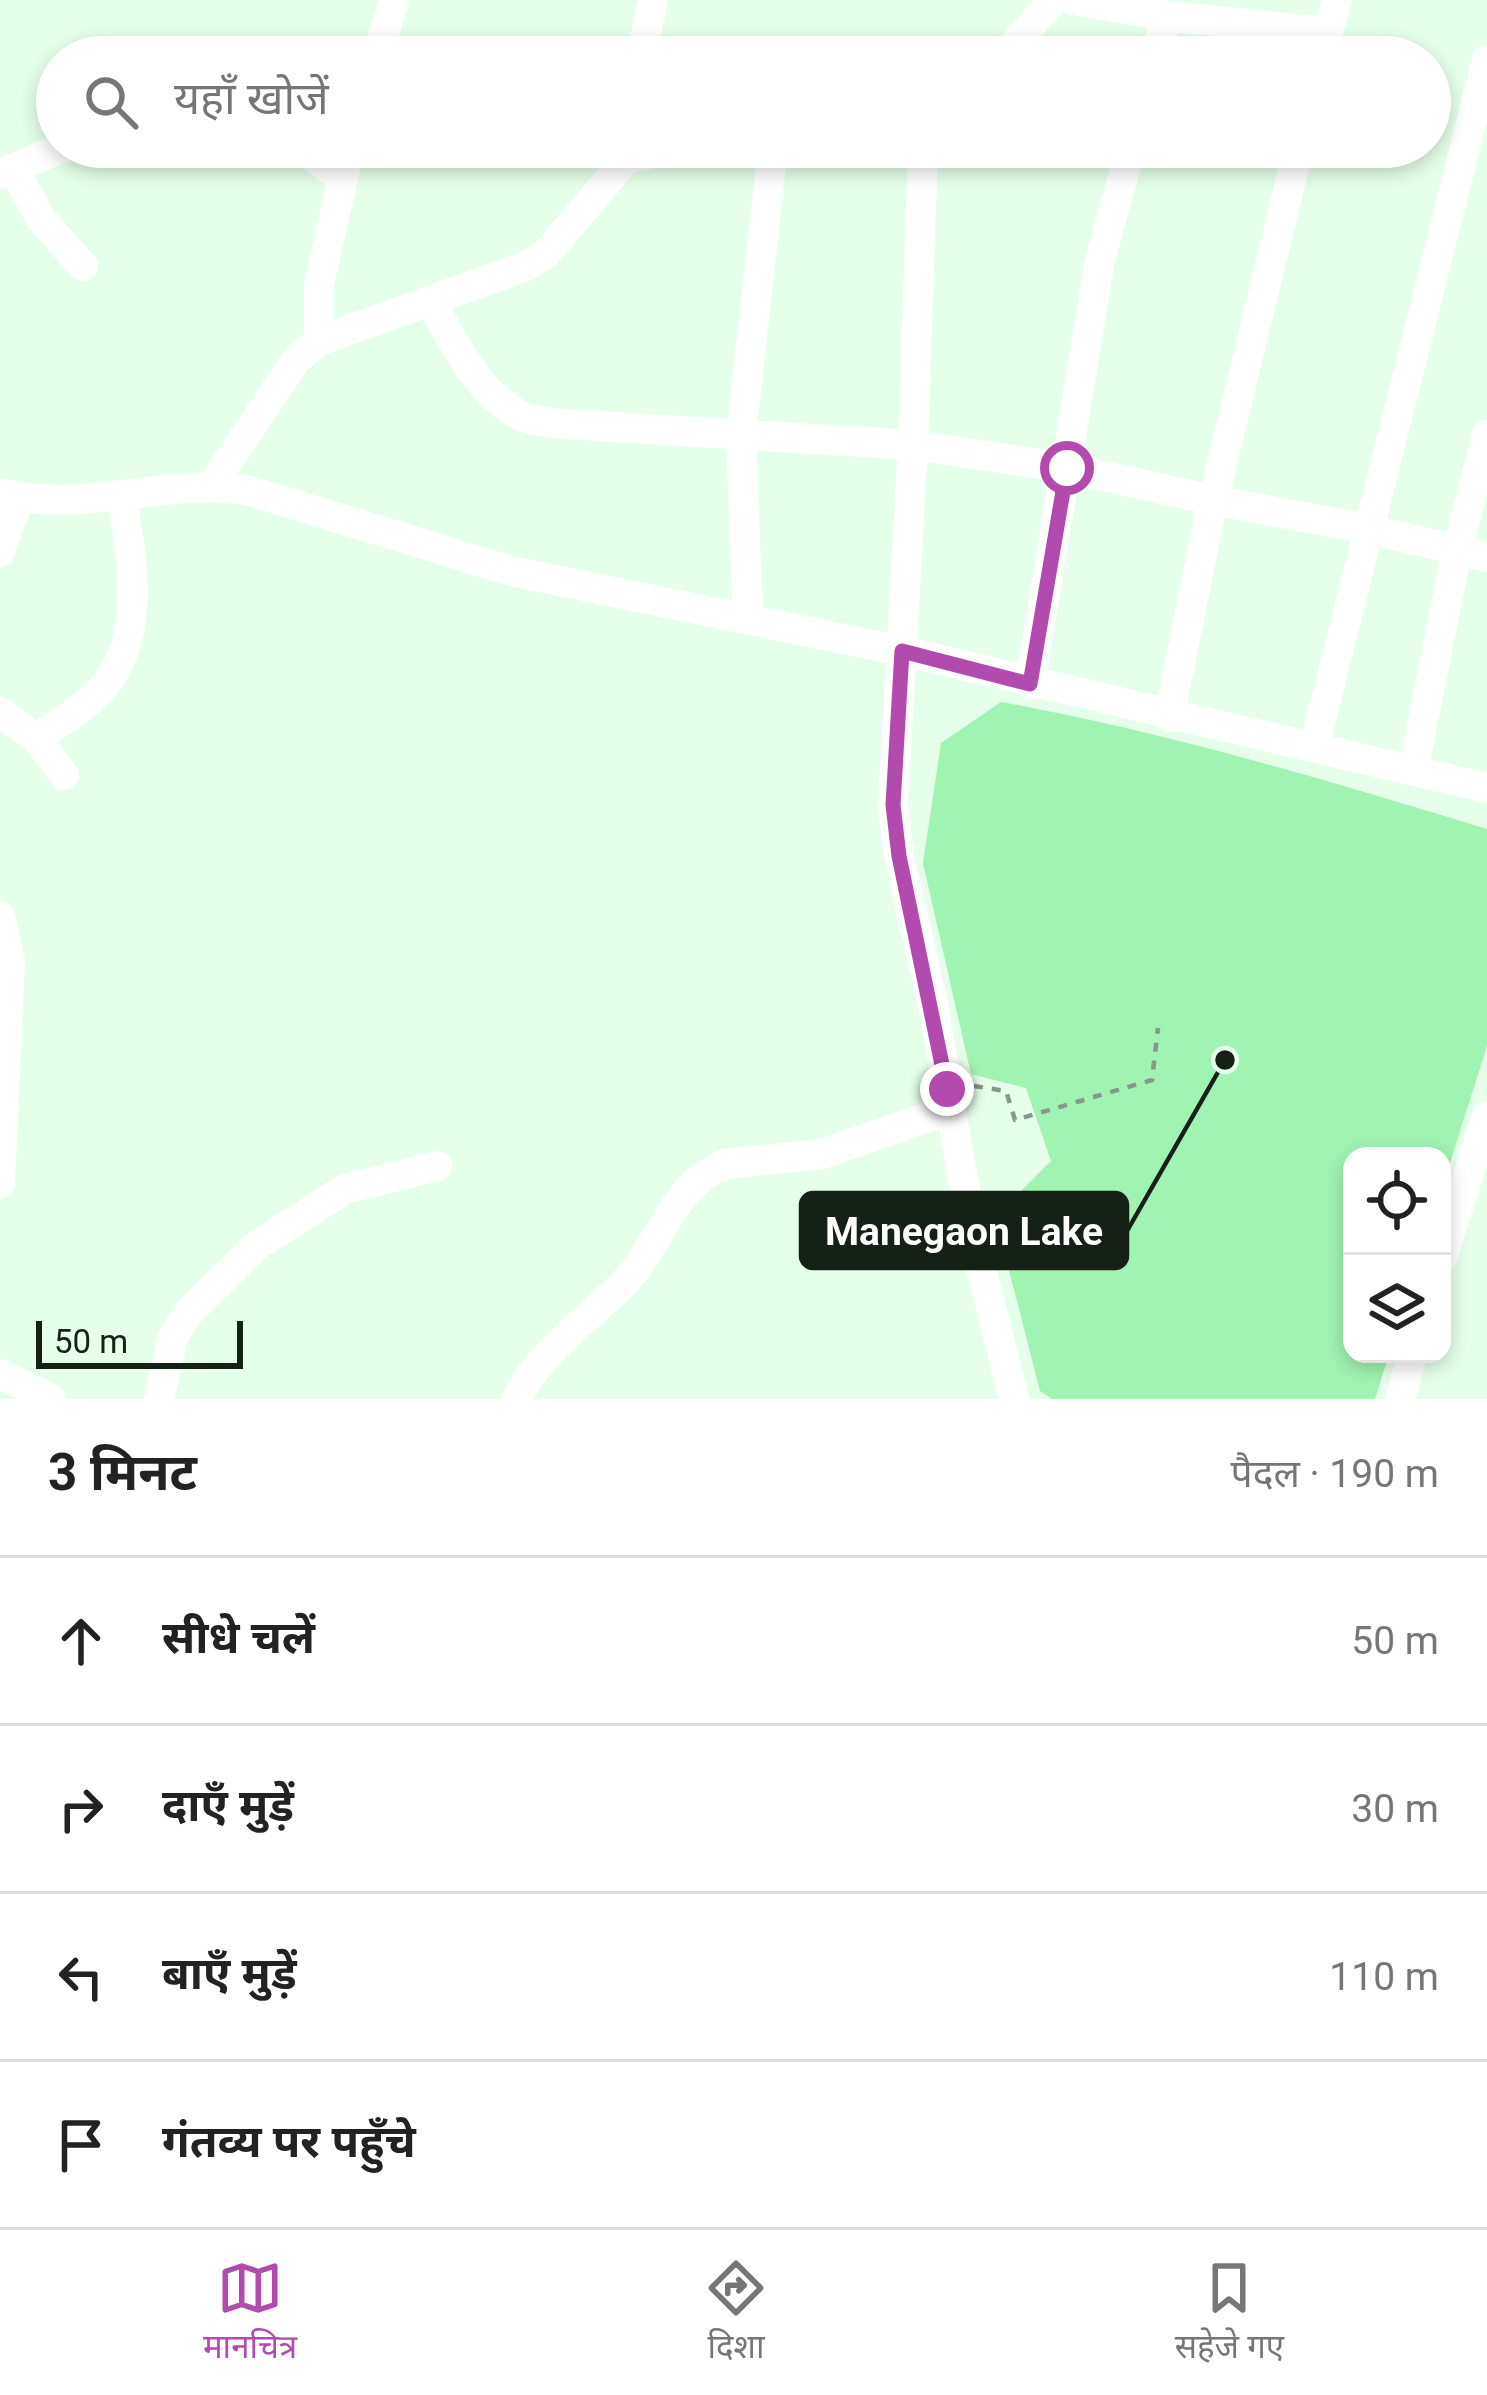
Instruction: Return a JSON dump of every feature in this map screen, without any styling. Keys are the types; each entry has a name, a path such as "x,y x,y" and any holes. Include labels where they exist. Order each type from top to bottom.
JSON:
{"street":[{"path":"383,36 394,0"},
{"path":"645,36 653,0"},
{"path":"1021,36 1053,0"},
{"path":"1074,0 1280,36"},
{"path":"1327,36 1336,0"},
{"path":"1161,36 1166,16"},
{"path":"1314,747 1487,60"},
{"path":"36,159 7,172 83,266"},
{"path":"319,341 319,284 344,168"},
{"path":"212,485 296,360 319,341 503,278 546,254 611,168"},
{"path":"748,618 741,436 770,168"},
{"path":"922,168 895,822 960,1097 972,1232 1014,1399"},
{"path":"1030,684 1100,260 1125,168"},
{"path":"1169,717 1213,500 1294,168"},
{"path":"431,302 470,368 490,392 522,417 565,424 913,445 1067,468 1472,554"},
{"path":"1414,771 1472,554 1487,435"},
{"path":"0,552 10,495 121,498 212,485 247,490 512,571 902,651 1487,788"},
{"path":"37,739 96,696 118,662 135,568 121,498"},
{"path":"0,712 37,739 64,775"},
{"path":"0,916 5,952 0,1183"},
{"path":"516,1399 552,1346 625,1282 663,1220 711,1170 724,1164 822,1154 960,1097"},
{"path":"1443,1255 1487,1116"},
{"path":"159,1399 173,1337 188,1313 256,1246 345,1189 437,1166"},
{"path":"1400,1399 1410,1363"},
{"path":"0,1374 51,1399"}],"path":[{"path":"960,1097 1006,1090 1015,1120 1152,1079 1158,1028"}],"shaded area":[{"path":"1001,702 1185,742 1487,829 1487,1046 1451,1160 1451,1147 1343,1147 1343,1363 1386,1363 1375,1399 1052,1399 1040,1391 1003,1247 1017,1195 1051,1161 1026,1088 971,1074 923,863 941,743"}],"place":[{"name":"Manegaon Lake","path":"1225,1060"}],"route":[{"path":"947,1089 899,856 893,805 902,651 1030,684 1067,468"}]}
